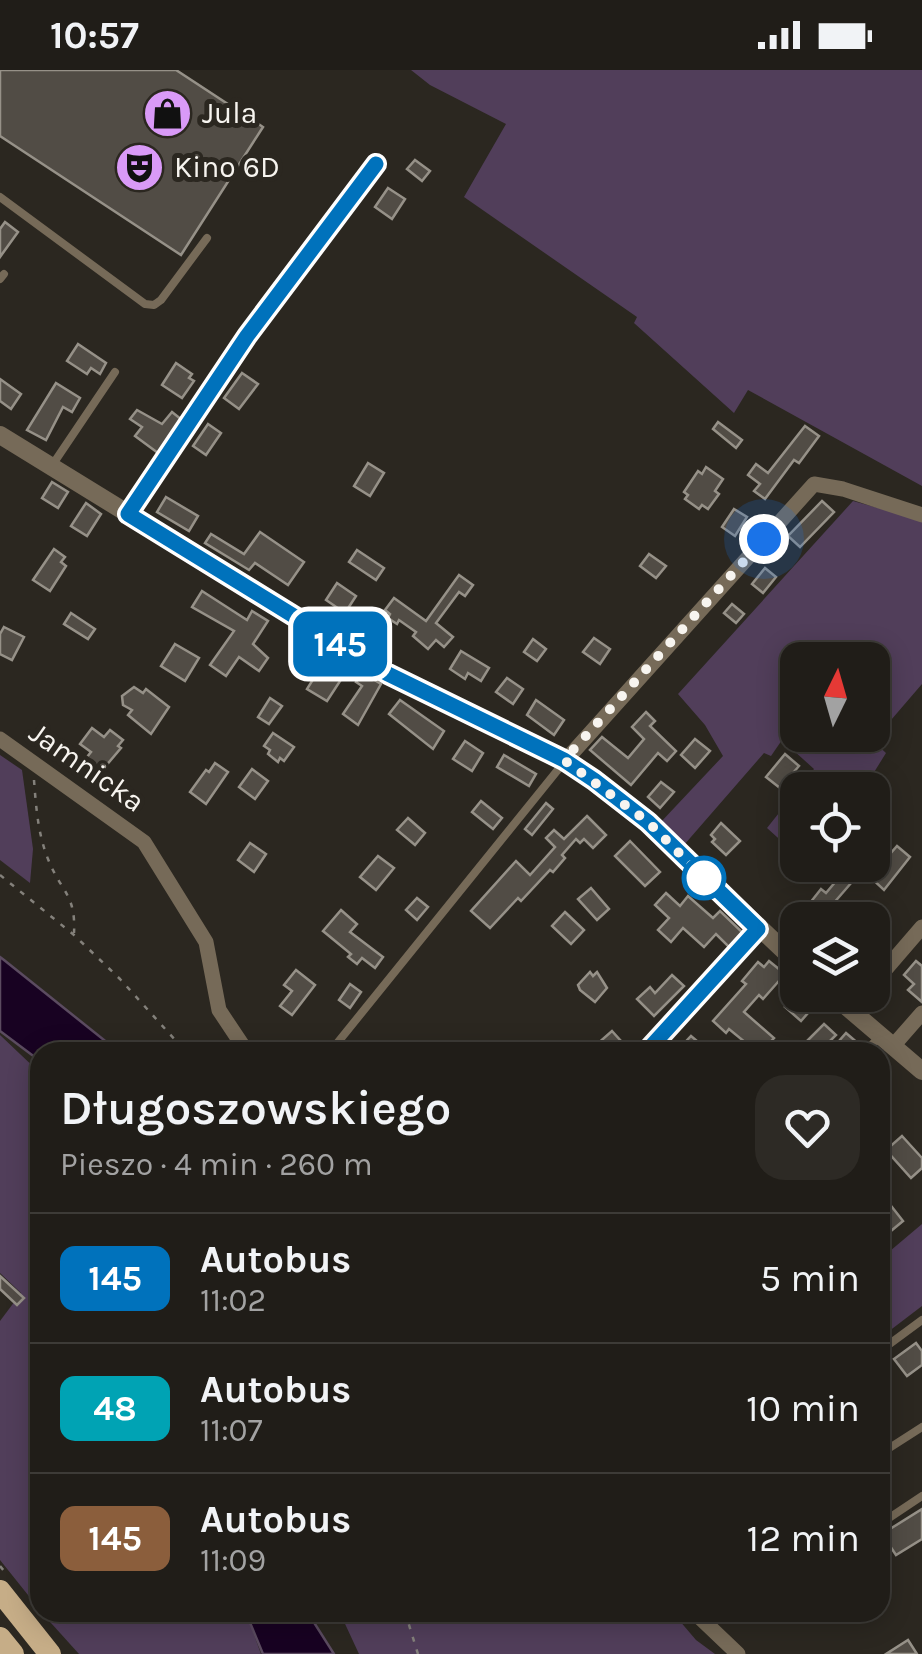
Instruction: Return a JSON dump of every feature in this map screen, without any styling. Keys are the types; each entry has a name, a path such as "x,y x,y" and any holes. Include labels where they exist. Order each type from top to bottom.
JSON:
{"main road":[{"path":"0,1590 50,1654"},
{"path":"0,1638 13,1654"}],"street":[{"path":"0,434 388,674 564,760 648,822 780,948"},
{"path":"564,760 814,484 843,489 922,515"},
{"name":"Jamnicka","path":"0,739 144,842 206,942 220,1010 241,1042"},
{"path":"890,963 922,927"},
{"path":"852,1012 887,1041 922,1013"},
{"path":"890,1043 922,1070"},
{"path":"704,1622 738,1654"}],"lane":[{"path":"128,514 247,336 376,164"},
{"path":"0,197 140,302 150,305 161,300 207,238"},
{"path":"51,467 115,372"},
{"path":"338,1042 564,760"},
{"path":"655,1042 758,929"},
{"path":"890,1344 922,1320"},
{"path":"890,1448 922,1427"},
{"path":"890,1517 922,1496"}],"path":[{"path":"32,762 38,827 48,861 75,908 74,935"},
{"path":"0,875 74,935 177,1042"},
{"path":"408,1622 418,1654"}],"shaded area":[{"path":"411,70 922,70 922,486 748,390 734,413 634,323 637,317 464,197 506,124 430,85"},
{"path":"853,501 922,520 922,684 890,721 890,642 780,642 780,743 771,756 764,753 684,845 660,823 723,756 705,725 678,694"},
{"path":"795,752 886,753 874,772 812,772 814,769"},
{"path":"0,755 22,770 33,849 30,883 0,860"},
{"path":"780,812 780,840 767,828"},
{"path":"0,957 106,1042 30,1042 30,1054 0,1031"},
{"path":"0,1035 30,1064 30,1598 0,1560 0,1321 21,1293 0,1273"},
{"path":"922,1224 922,1306 890,1330 890,1251"},
{"path":"50,1622 249,1622 261,1654 79,1654"},
{"path":"250,1622 314,1622 334,1654 263,1654"},
{"path":"344,1622 681,1622 715,1654 359,1654"}],"building":[{"path":"0,70 176,70 263,127 181,255 0,136"},
{"path":"415,160 430,171 422,181 407,169"},
{"path":"388,188 405,199 392,219 375,207"},
{"path":"5,222 18,232 0,257 0,229"},
{"path":"78,344 106,363 100,374 91,368 87,374 67,361"},
{"path":"176,363 192,374 189,378 194,381 182,398 162,385"},
{"path":"242,373 258,384 239,409 224,398"},
{"path":"0,379 21,394 11,409 0,401"},
{"path":"56,383 80,398 72,412 63,407 46,440 27,430"},
{"path":"137,410 162,424 172,412 182,420 158,453 135,436 142,427 130,419"},
{"path":"718,422 742,440 736,448 713,429"},
{"path":"208,424 221,433 206,455 193,446"},
{"path":"805,426 819,436 799,463 794,460 765,499 754,491 760,484 748,475 756,464 768,473"},
{"path":"368,463 384,473 370,496 354,486"},
{"path":"706,467 723,479 715,491 719,494 708,509 702,505 699,509 685,499 688,495 684,492 698,471 702,474"},
{"path":"52,482 68,492 58,508 42,498"},
{"path":"166,497 198,516 189,531 157,512"},
{"path":"822,501 834,512 800,547 788,536"},
{"path":"86,503 101,514 87,536 71,526"},
{"path":"734,509 747,517 735,536 722,527"},
{"path":"260,532 304,562 288,585 255,563 249,570 205,543 211,534 244,554"},
{"path":"54,549 65,557 61,562 66,566 50,591 33,580"},
{"path":"357,550 384,568 376,580 349,562"},
{"path":"649,554 666,566 656,578 640,566"},
{"path":"765,568 776,577 763,593 752,584"},
{"path":"459,575 473,585 465,596 459,592 436,623 453,637 444,647 436,640 428,649 413,636 416,632 399,620 397,624 388,618 390,614 385,610 394,598 426,621"},
{"path":"337,583 356,596 345,613 326,600"},
{"path":"202,591 247,620 252,611 268,621 253,644 268,658 259,671 239,657 226,676 210,665 234,631 192,607"},
{"path":"732,604 744,614 736,623 724,613"},
{"path":"71,613 95,629 88,639 64,624"},
{"path":"4,627 24,637 12,660 0,654"},
{"path":"594,638 610,649 600,664 583,652"},
{"path":"533,639 546,649 537,661 524,652"},
{"path":"175,644 199,658 185,681 161,666"},
{"path":"461,651 489,668 481,681 468,673 465,679 450,669"},
{"path":"336,666 346,672 327,701 307,689 317,673 327,679"},
{"path":"363,673 381,684 358,725 343,714 362,686 356,682"},
{"path":"507,678 523,689 513,704 496,692"},
{"path":"134,687 143,693 146,689 169,707 151,734 128,715 132,710 123,705 122,696"},
{"path":"270,698 282,706 269,724 258,717"},
{"path":"400,700 444,731 433,749 389,714"},
{"path":"536,700 564,720 554,735 527,715"},
{"path":"646,712 655,721 650,726 676,751 667,761 658,753 631,785 590,750 602,737 628,758 644,739 632,727"},
{"path":"92,728 104,737 110,730 123,740 99,774 83,762 91,752 80,744"},
{"path":"273,733 294,747 284,761 280,758 278,762 264,746"},
{"path":"695,739 710,751 695,768 681,755"},
{"path":"465,741 483,753 472,771 453,759"},
{"path":"785,754 799,766 794,772 780,772 780,788 766,777"},
{"path":"504,755 536,774 529,786 497,767"},
{"path":"215,763 228,772 206,804 190,792"},
{"path":"252,769 268,781 255,799 239,787"},
{"path":"661,782 674,792 660,808 648,797"},
{"path":"481,801 502,818 493,829 472,812"},
{"path":"546,803 553,809 532,835 525,829"},
{"path":"587,816 606,835 593,848 584,839 580,843 576,839 553,872 550,870 521,901 518,898 490,928 471,911 516,861 530,875 555,847 546,838 554,830 564,839"},
{"path":"408,818 425,833 415,845 397,830"},
{"path":"721,823 740,841 726,855 712,842 715,839 711,835"},
{"path":"630,841 660,872 645,886 615,856"},
{"path":"250,843 266,854 254,872 238,860"},
{"path":"897,846 910,857 884,890 875,882 890,882 890,854"},
{"path":"378,856 394,868 376,890 360,877"},
{"path":"835,882 852,882 835,902 811,902 821,889 826,893"},
{"path":"591,888 609,909 597,920 578,899"},
{"path":"666,893 680,906 688,896 713,918 720,911 743,933 730,948 716,934 704,947 683,928 671,942 658,930 669,918 655,905"},
{"path":"417,898 428,907 417,920 406,910"},
{"path":"341,910 357,924 350,932 383,957 375,968 362,958 357,964 323,931"},
{"path":"565,912 584,930 571,944 552,926"},
{"path":"769,961 780,970 780,980 763,999 759,995 744,1012 774,1038 770,1042 745,1042 713,1021 746,984 742,981 758,962 764,967"},
{"path":"916,961 922,966 922,1002 908,990 914,984 904,975"},
{"path":"296,970 315,985 292,1015 280,1006 292,991 284,985"},
{"path":"590,972 593,976 597,972 607,988 595,1002 578,985"},
{"path":"672,975 684,986 654,1016 637,999 650,987 655,993"},
{"path":"350,984 361,992 350,1008 339,1000"},
{"path":"791,1012 809,1012 801,1021"},
{"path":"824,1024 836,1035 829,1042 806,1042"},
{"path":"612,1031 620,1040 618,1042 599,1042"},
{"path":"846,1033 856,1042 840,1042"},
{"path":"902,1136 922,1158 922,1168 911,1178 890,1154 890,1146"},
{"path":"890,1208 903,1221 890,1232"},
{"path":"0,1276 24,1298 17,1305 0,1289"},
{"path":"916,1343 922,1351 922,1365 907,1376 894,1359"},
{"path":"922,1509 922,1539 896,1555 890,1546 890,1529"},
{"path":"908,1640 917,1654 886,1654"}],"bus line":[{"name":"145","path":"376,164 247,336 128,514 388,674 564,760 648,822 758,929 655,1042"}],"place":[{"name":"Jula","path":"167,113"},
{"name":"Kino 6D","path":"139,167"}],"route":[{"path":"704,878 648,822 564,760 764,539"}]}
